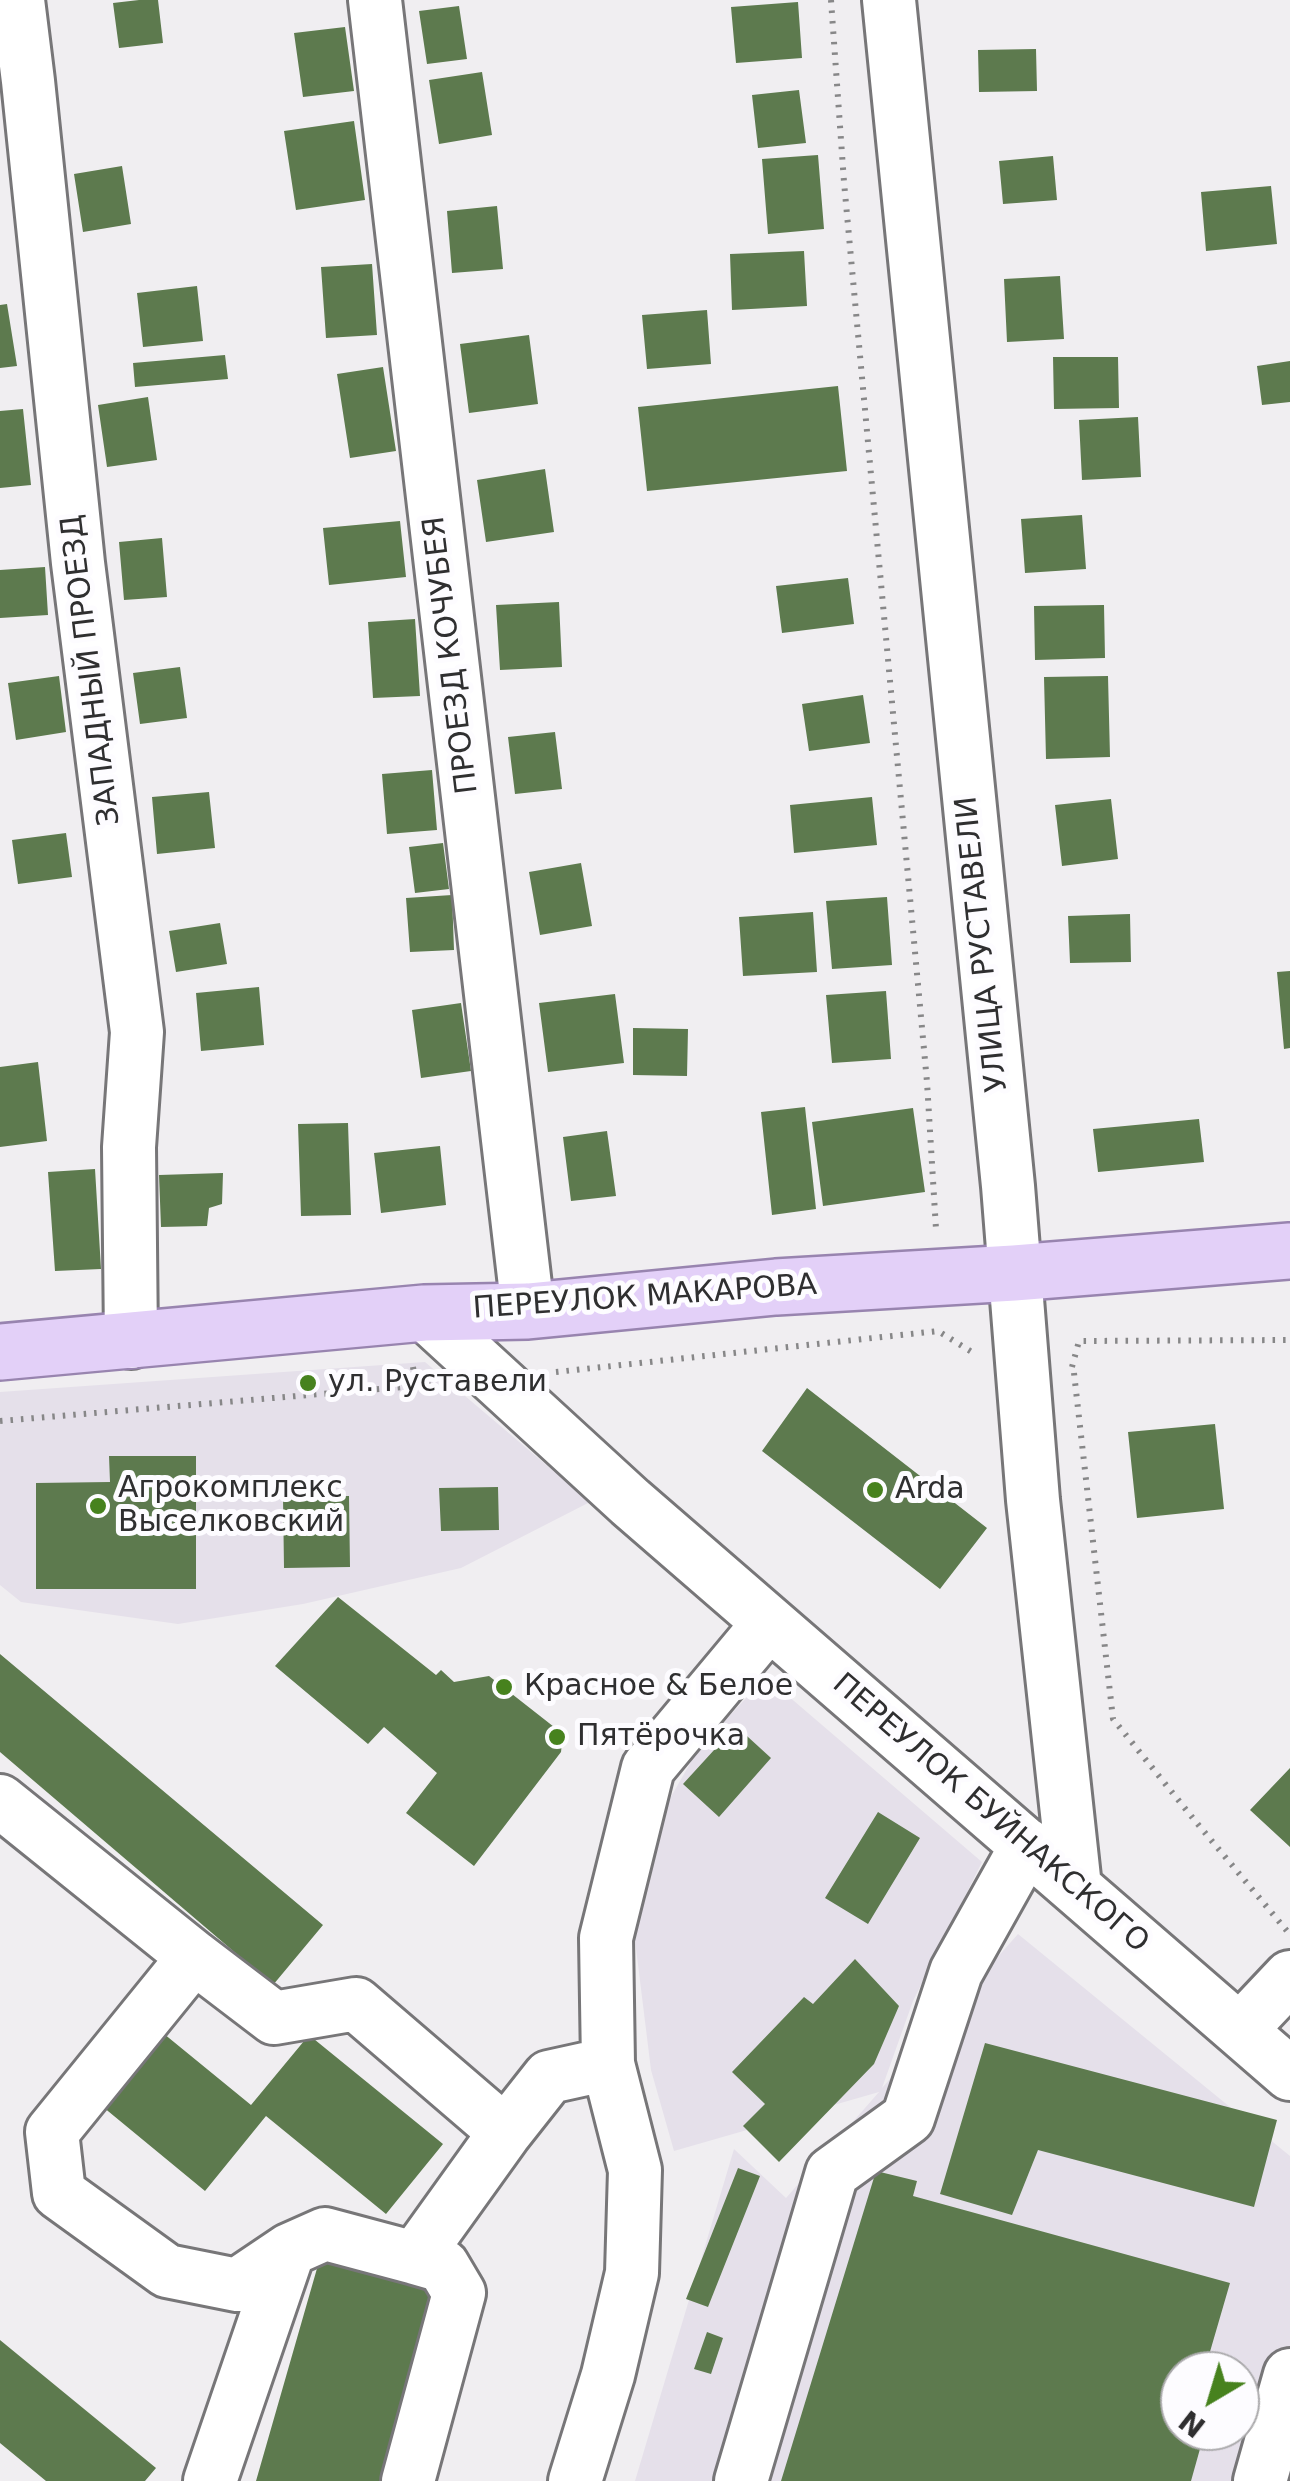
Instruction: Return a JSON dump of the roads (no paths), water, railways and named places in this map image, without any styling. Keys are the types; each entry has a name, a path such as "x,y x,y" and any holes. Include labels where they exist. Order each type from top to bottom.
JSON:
{"main road":[{"name":"ПЕРЕУЛОК МАКАРОВА","path":"0,1352 424,1313 528,1311 776,1287 1290,1251"}],"street":[{"name":"ЗАПАДНЫЙ ПРОЕЗД","path":"18,0 78,563 136,1032 129,1148 131,1342"},
{"name":"ПРОЕЗД КОЧУБЕЯ","path":"375,0 528,1311"},
{"name":"УЛИЦА РУСТАВЕЛИ","path":"890,0 1008,1186 1014,1273 1004,1378 1035,1519 1075,1888"},
{"name":"ПЕРЕУЛОК БУЙНАКСКОГО","path":"424,1313 630,1502 1290,2074"},
{"path":"575,2481 608,2376 632,2273 636,2170 608,2064 606,1938 648,1768 768,1623"},
{"path":"0,1801 274,2018 356,2004 504,2134"},
{"path":"741,2481 832,2173 908,2118 956,1972 1027,1845"},
{"path":"194,1957 52,2132 60,2193 167,2272 237,2285 289,2250 325,2234 443,2266 459,2292 408,2481"},
{"path":"1240,2030 1290,1977"},
{"path":"415,2258 549,2077 608,2064"},
{"path":"210,2481 289,2250"},
{"path":"1260,2481 1290,2376"}],"place":[{"name":"ул. Руставели","path":"308,1383"},
{"name":"Arda","path":"875,1490"},
{"name":"Агрокомплекс Выселковский","path":"98,1506"},
{"name":"Красное & Белое","path":"504,1687"},
{"name":"Пятёрочка","path":"557,1737"}]}
